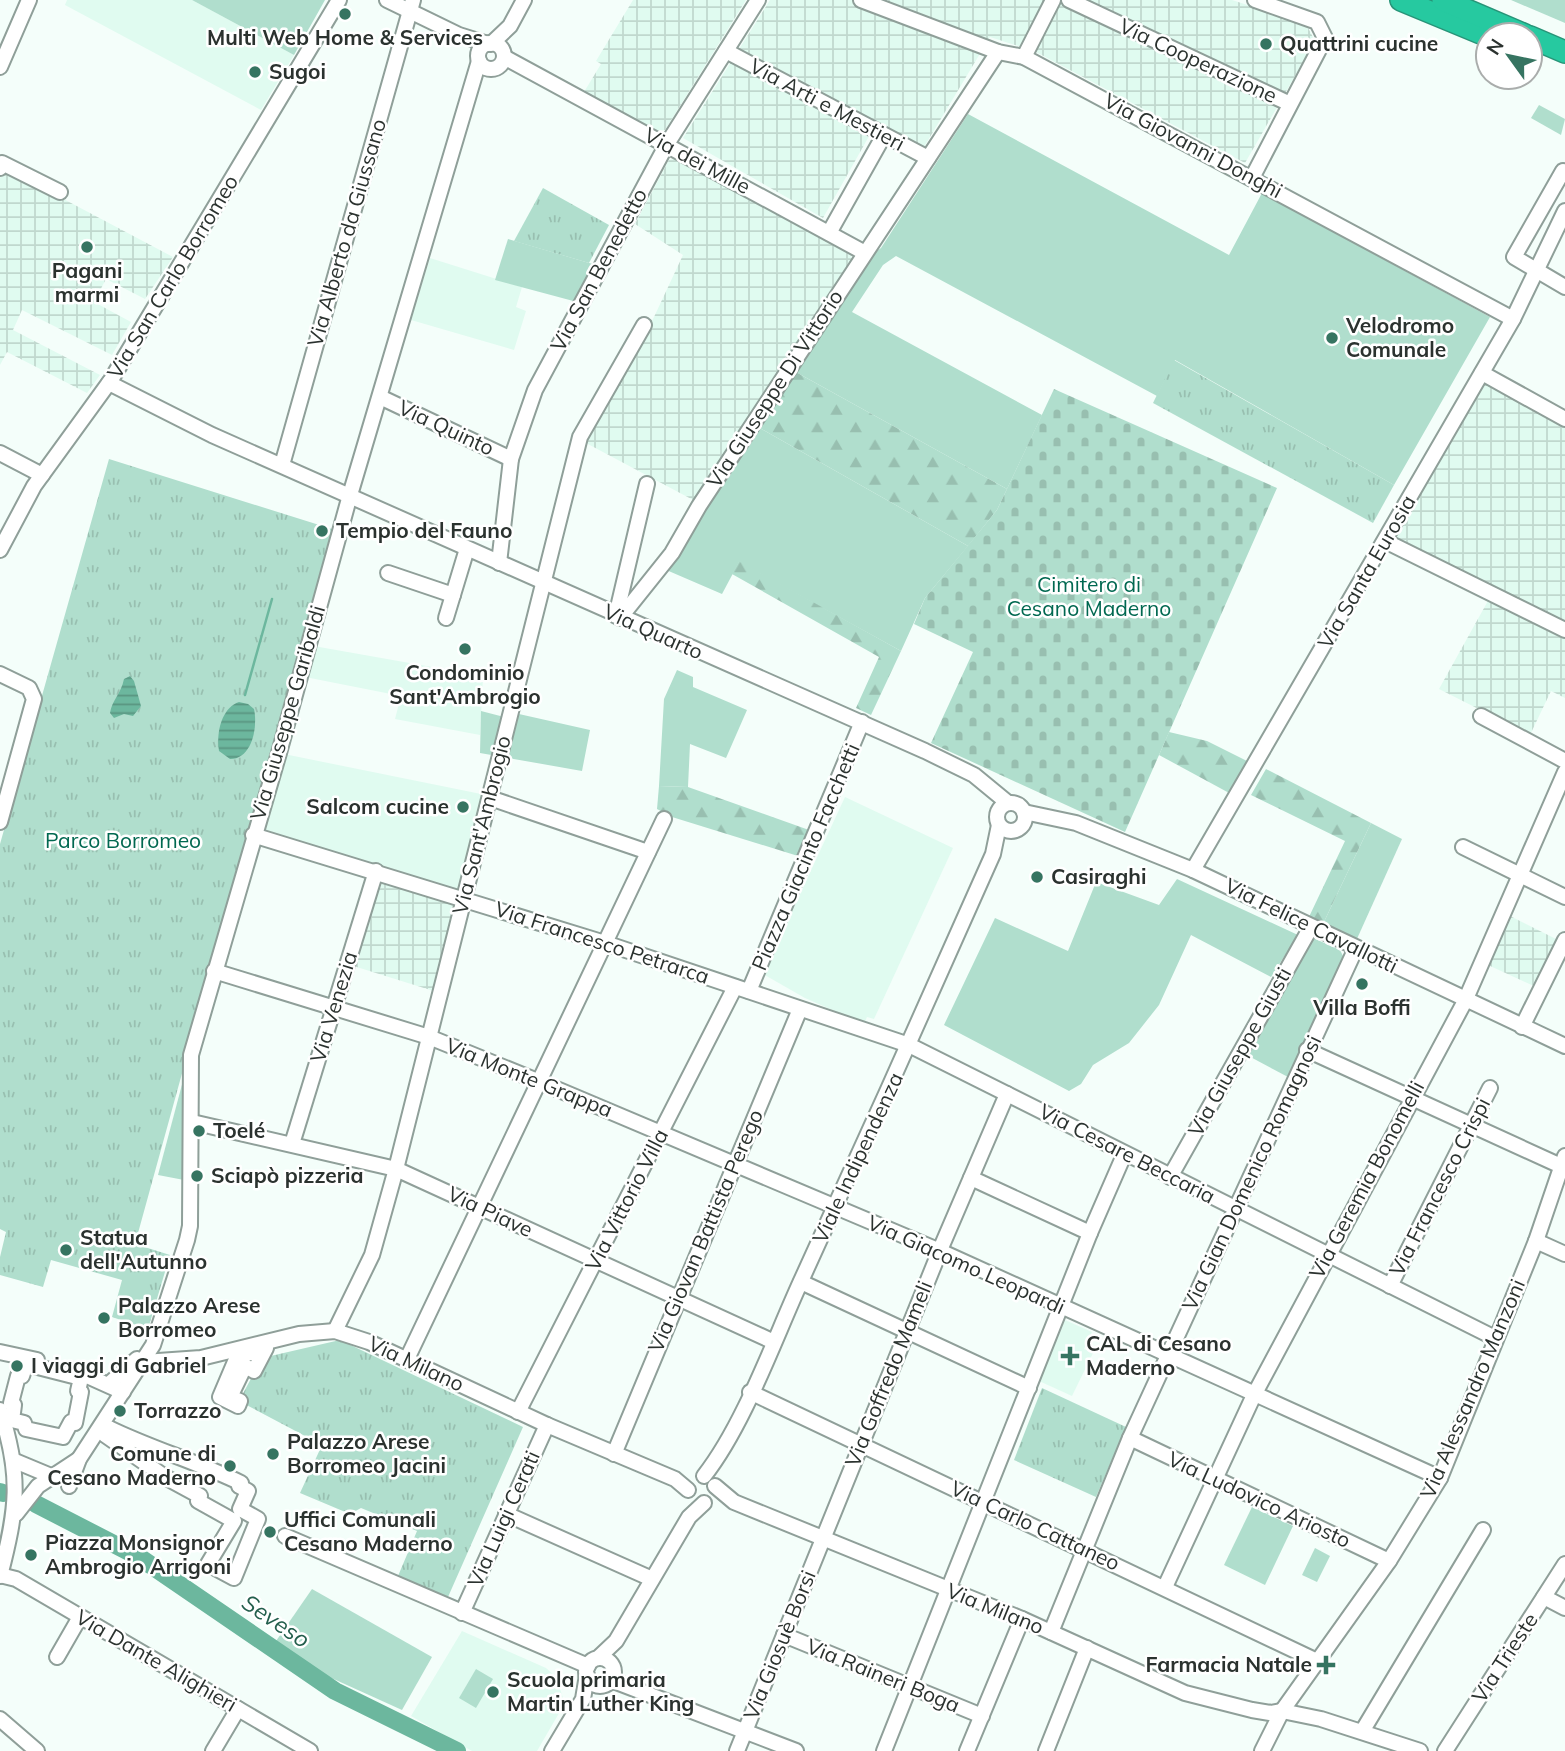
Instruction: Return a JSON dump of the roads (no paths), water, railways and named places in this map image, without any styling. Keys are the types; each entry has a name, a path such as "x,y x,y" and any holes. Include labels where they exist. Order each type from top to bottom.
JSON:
{"highway":[{"path":"1401,0 1474,30"},
{"path":"1443,0 1492,21"},
{"path":"1544,43 1565,52"},
{"path":"1544,59 1565,68"}],"street":[{"path":"0,67 29,0"},
{"name":"Via San Carlo Borromeo","path":"1,546 42,475 109,383 339,0"},
{"path":"387,0 411,6 484,51"},
{"name":"Via Giuseppe Garibaldi","path":"466,103 500,61 510,26 524,0"},
{"name":"Via San Benedetto","path":"499,563 511,459 535,390 667,145 758,0"},
{"name":"Via Giovanni Donghi","path":"862,0 998,52 1024,57 1513,319"},
{"path":"1024,57 1053,0"},
{"name":"Via Cooperazione","path":"1069,0 1288,103"},
{"path":"1252,177 1288,103 1325,38 1317,22 1255,0"},
{"name":"Via Alberto da Giussano","path":"282,465 411,6"},
{"name":"Via Giuseppe Garibaldi","path":"79,1459 144,1362 190,1226 191,1055 279,753 350,495 466,103 484,51 510,26"},
{"path":"499,46 500,61 485,68 484,51 499,46"},
{"name":"Via Arti e Mestieri","path":"726,51 928,158"},
{"name":"Via Giuseppe Di Vittorio","path":"618,617 672,553 682,532 998,52"},
{"name":"Via dei Mille","path":"500,61 529,71 864,253"},
{"path":"829,233 884,135"},
{"path":"1,166 60,192"},
{"path":"1563,171 1514,257 1565,288"},
{"name":"Via Santa Eurosia","path":"1193,870 1513,319 1565,211"},
{"path":"1549,243 1565,235"},
{"name":"Via Sant'Ambrogio","path":"335,1331 372,1255 396,1169 580,437 644,325"},
{"path":"1482,373 1565,419"},
{"name":"Via Quarto","path":"109,383 212,435 618,617 862,722 956,769 974,775 1010,818"},
{"name":"Via Quinto","path":"380,397 511,459"},
{"path":"0,453 42,475"},
{"path":"618,617 647,484"},
{"path":"1385,541 1565,630"},
{"path":"446,618 466,552"},
{"path":"388,573 453,595"},
{"path":"0,674 29,688 34,699 0,822"},
{"path":"1481,716 1565,761"},
{"name":"Piazza Giacinto Facchetti","path":"742,989 862,722"},
{"name":"Via Geremia Bonomelli","path":"1166,1587 1254,1395 1465,1000 1565,772"},
{"path":"491,798 648,852"},
{"name":"Via Felice Cavallotti","path":"1010,818 1053,818 1076,823 1193,870 1565,1045"},
{"name":"Viale Indipendenza","path":"702,1487 774,1342 1010,818"},
{"path":"407,1359 664,819"},
{"name":"Via Francesco Petrarca","path":"253,835 605,943 909,1045"},
{"path":"1463,847 1565,897"},
{"name":"Via Venezia","path":"292,1144 376,871"},
{"name":"Via Giuseppe Giusti","path":"1170,1177 1311,927"},
{"path":"1522,1027 1565,940"},
{"name":"Via Gian Domenico Romagnosi","path":"1051,1632 1130,1438 1356,948"},
{"name":"Via Monte Grappa","path":"214,971 429,1037 836,1206"},
{"name":"Via Vittorio Villa","path":"518,1412 662,1133 742,989"},
{"name":"Via Giovan Battista Perego","path":"614,1454 676,1299 800,1009"},
{"name":"Via Cesare Beccaria","path":"909,1045 1495,1338"},
{"path":"1307,1050 1472,1125 1563,1161"},
{"name":"Via Francesco Crispi","path":"1390,1286 1490,1088"},
{"name":"Via Goffredo Mameli","path":"822,1538 1007,1094"},
{"name":"Via Piave","path":"192,1122 396,1169 774,1342"},
{"path":"884,1751 1124,1154"},
{"name":"Via Alessandro Manzoni","path":"1262,1751 1282,1711 1389,1561 1440,1478 1536,1241 1563,1161"},
{"path":"971,1178 1090,1233"},
{"name":"Via Giacomo Leopardi","path":"836,1206 1440,1478"},
{"path":"1536,1241 1565,1254"},
{"path":"801,1282 1029,1388"},
{"name":"Via Giuseppe Garibaldi","path":"109,1384 134,1363 157,1329"},
{"name":"Via Milano","path":"144,1362 201,1358 317,1331 335,1331 369,1342 614,1454 702,1487 1022,1619 1192,1695 1270,1713 1282,1711 1363,1730 1420,1751"},
{"path":"267,1348 254,1371 245,1366 230,1397 240,1401 237,1406 224,1399 220,1397 237,1357 267,1348"},
{"path":"0,1352 80,1372 123,1392"},
{"path":"26,1364 81,1378 78,1391 82,1392 75,1423 71,1422 63,1437 26,1429 24,1423 12,1420 14,1405 11,1403 18,1377 22,1376 26,1364"},
{"name":"Via Carlo Cattaneo","path":"750,1392 1166,1587 1319,1662"},
{"path":"0,1410 15,1461 16,1514 0,1575"},
{"name":"Via Luigi Cerati","path":"462,1613 547,1425"},
{"path":"109,1428 170,1454 198,1462 242,1483 239,1486 248,1491 240,1509 258,1518 234,1578 208,1564 234,1521 198,1501 200,1496 165,1477 105,1435 109,1428"},
{"name":"Via Ludovico Ariosto","path":"1130,1438 1389,1561"},
{"path":"16,1514 51,1476 79,1459"},
{"path":"69,1486 79,1459"},
{"path":"15,1461 51,1476"},
{"path":"552,1751 583,1699 591,1667 616,1641 689,1517 702,1487"},
{"path":"0,1509 16,1514"},
{"path":"506,1514 652,1578"},
{"path":"1363,1730 1483,1530"},
{"path":"285,1536 591,1667 607,1660 609,1677"},
{"name":"Via Giosuè Borsi","path":"737,1751 822,1538"},
{"name":"Via Trieste","path":"1445,1751 1565,1564"},
{"name":"Via Dante Alighieri","path":"0,1575 16,1579 310,1751"},
{"path":"1544,1597 1565,1608"},
{"path":"57,1657 80,1616"},
{"path":"967,1751 1022,1619"},
{"name":"Via Raineri Boga","path":"784,1635 982,1716"},
{"path":"583,1699 609,1677 616,1641"},
{"path":"1046,1751 1087,1648"},
{"path":"591,1667 591,1682 609,1677 796,1751"},
{"path":"213,1751 238,1709"},
{"path":"0,1718 37,1751"}],"waterway":[{"path":"245,695 272,599"},
{"name":"Seveso","path":"36,1504 139,1557 335,1691 457,1751"}],"place":[{"name":"Multi Web Home & Services","path":"345,14"},
{"name":"Quattrini cucine","path":"1266,44"},
{"name":"Sugoi","path":"255,72"},
{"name":"Pagani marmi","path":"87,247"},
{"name":"Velodromo Comunale","path":"1332,338"},
{"name":"Tempio del Fauno","path":"322,531"},
{"name":"Condominio Sant'Ambrogio","path":"465,649"},
{"name":"Salcom cucine","path":"463,807"},
{"name":"Casiraghi","path":"1037,877"},
{"name":"Villa Boffi","path":"1362,984"},
{"name":"Toelé","path":"199,1131"},
{"name":"Sciapò pizzeria","path":"197,1176"},
{"name":"Statua dell'Autunno","path":"66,1250"},
{"name":"Palazzo Arese Borromeo","path":"104,1318"},
{"name":"CAL di Cesano Maderno","path":"1070,1356"},
{"name":"I viaggi di Gabriel","path":"17,1366"},
{"name":"Torrazzo","path":"120,1411"},
{"name":"Palazzo Arese Borromeo Jacini","path":"273,1454"},
{"name":"Comune di Cesano Maderno","path":"230,1466"},
{"name":"Uffici Comunali Cesano Maderno","path":"270,1532"},
{"name":"Piazza Monsignor Ambrogio Arrigoni","path":"31,1555"},
{"name":"Farmacia Natale","path":"1326,1665"},
{"name":"Scuola primaria Martin Luther King","path":"493,1692"}],"park label":[{"name":"Cimitero di Cesano Maderno","path":"1089,597"},
{"name":"Parco Borromeo","path":"123,841"}]}
